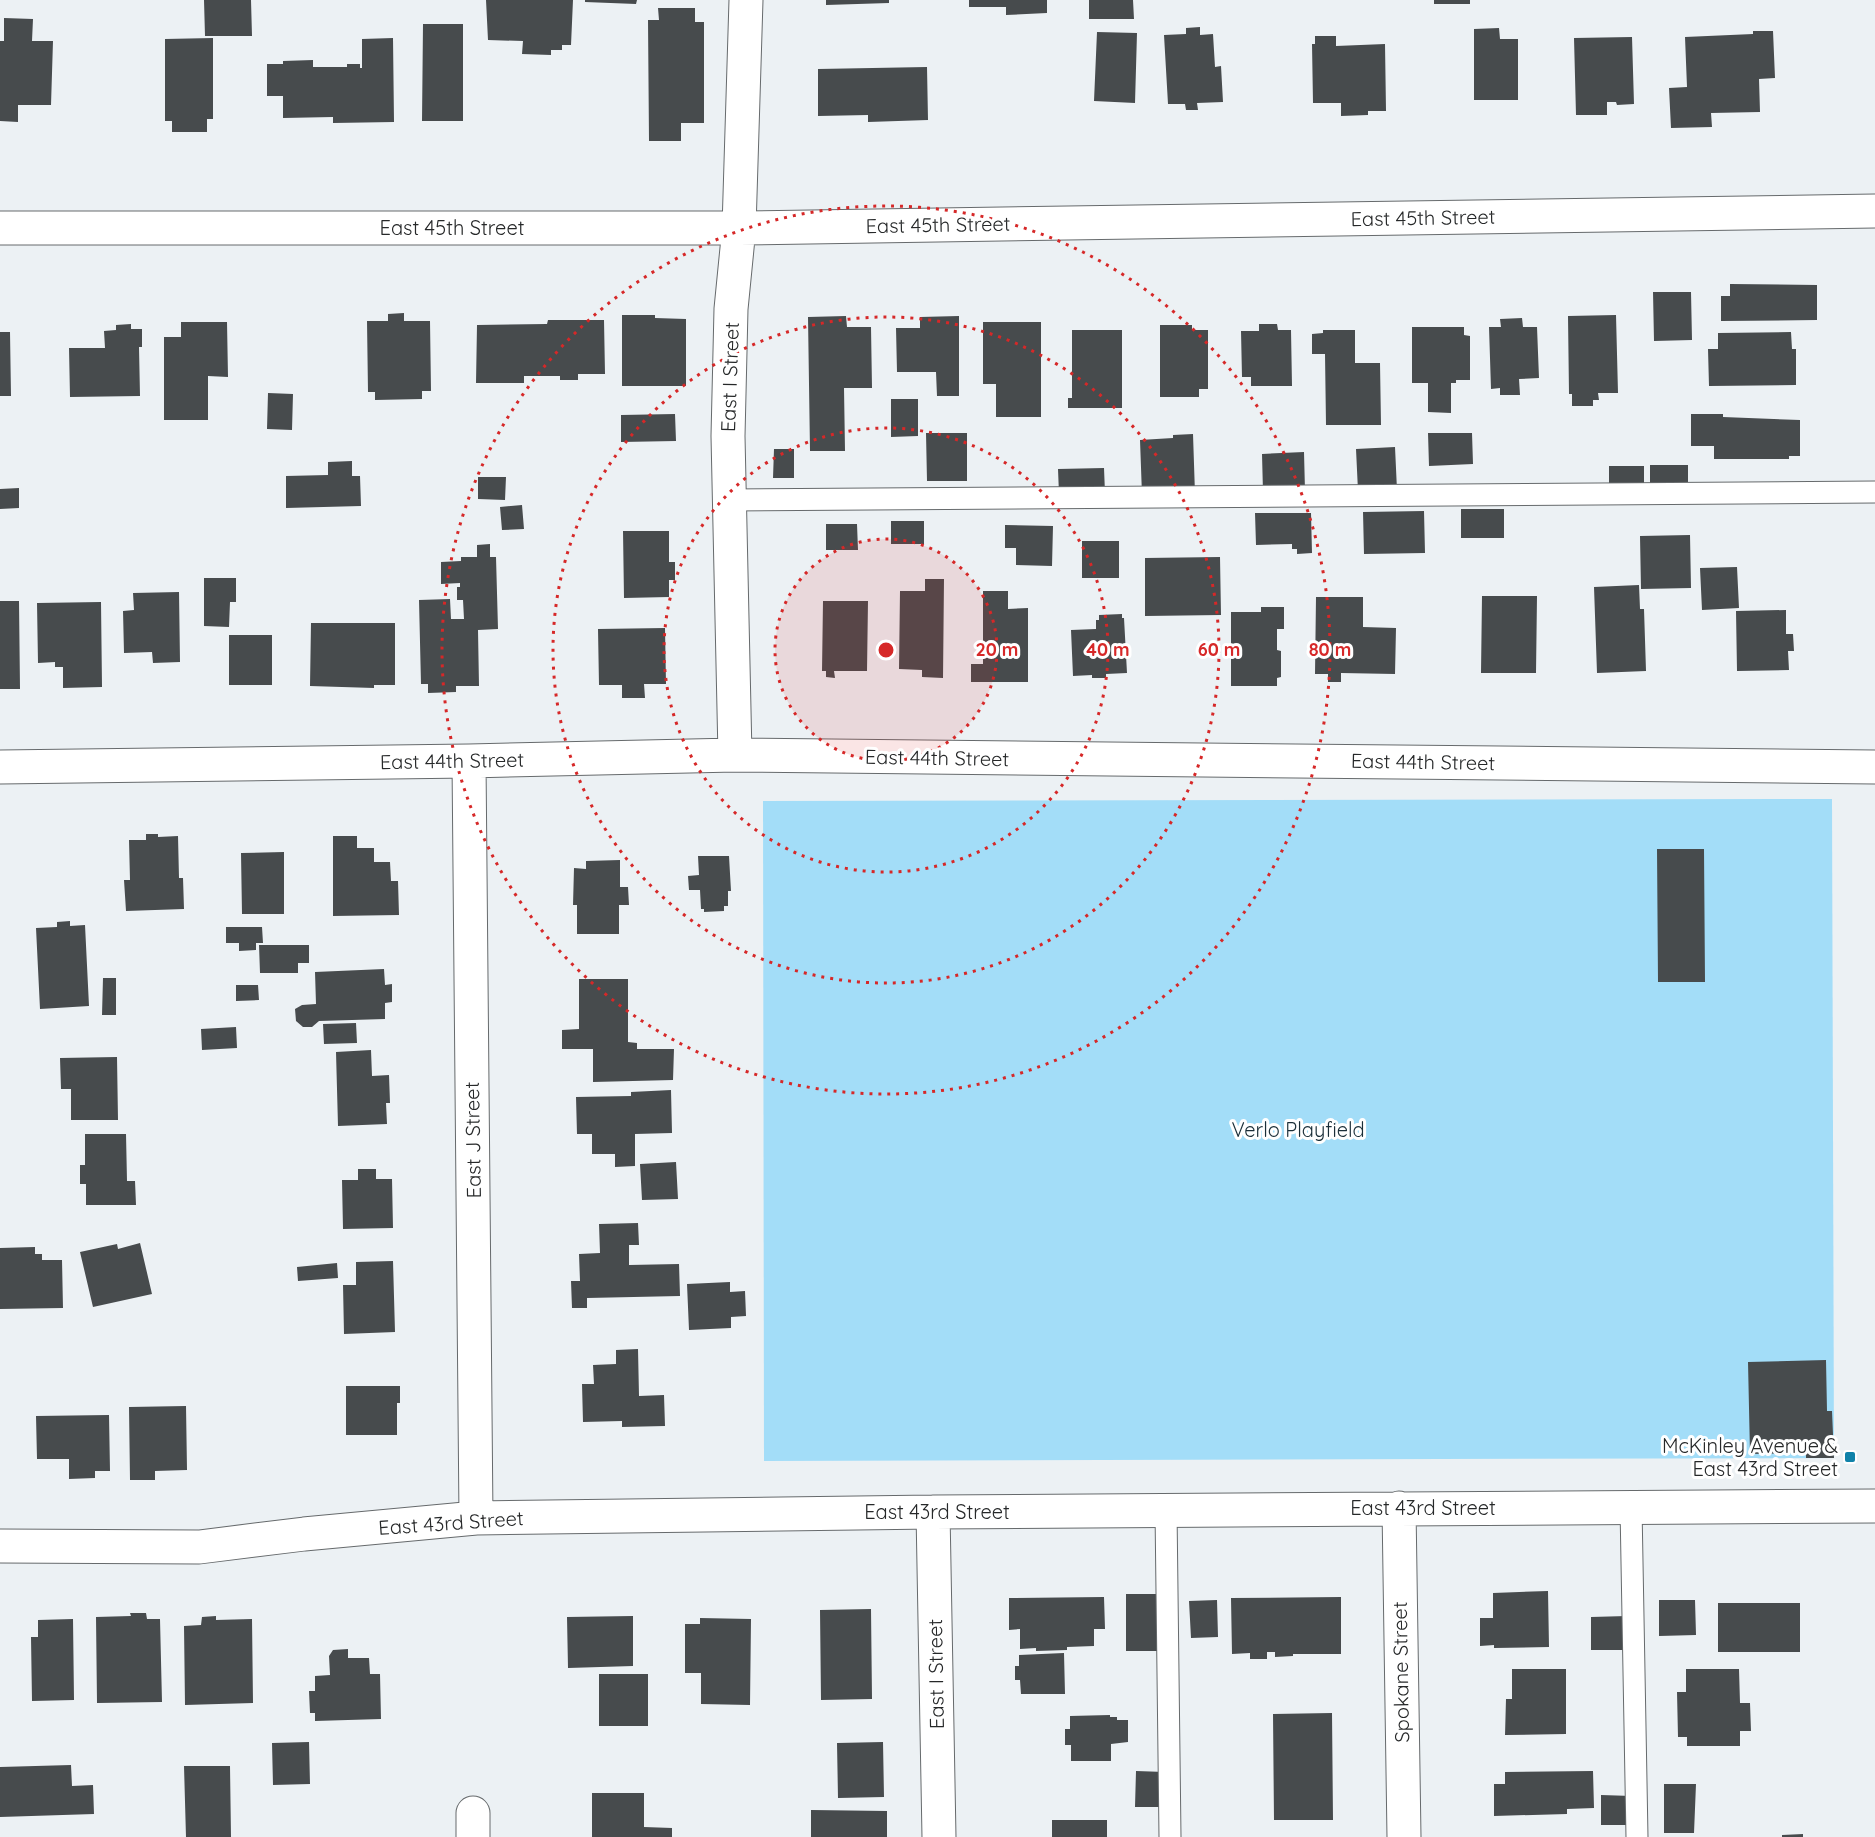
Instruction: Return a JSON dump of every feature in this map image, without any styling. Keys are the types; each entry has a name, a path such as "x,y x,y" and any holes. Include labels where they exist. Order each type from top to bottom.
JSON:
{"street":[{"name":"East I Street","path":"735,755 728,436 731,321 739,228 746,0"},
{"name":"East 45th Street","path":"0,228 739,228 1875,211"},
{"name":"East 44th Street","path":"0,767 735,755 1875,767"},
{"name":"East J Street","path":"469,761 476,1518"},
{"name":"East 43rd Street","path":"0,1546 199,1547 304,1534 476,1518 1399,1508 1875,1506"},
{"name":"Spokane Street","path":"1399,1508 1404,1837"},
{"name":"East I Street","path":"933,1512 939,1837"}],"lane":[{"path":"729,500 1875,492"},
{"path":"1631,1507 1637,1837"},
{"path":"1166,1510 1170,1837"}],"green space":[{"name":"Verlo Playfield","path":"1832,799 1834,1458 764,1461 763,801"}],"building":[{"path":"204,0 251,0 252,36 205,36"},
{"path":"486,0 573,0 571,45 562,45 562,50 551,50 551,55 522,54 523,41 488,40"},
{"path":"585,0 637,0 636,4 585,2"},
{"path":"826,0 889,0 889,3 826,5"},
{"path":"969,0 1047,0 1047,13 1006,15 1006,7 969,7"},
{"path":"1089,0 1133,0 1134,19 1089,19"},
{"path":"1434,0 1470,0 1470,4 1434,4"},
{"path":"658,8 695,8 695,22 704,22 704,123 681,123 681,141 649,141 648,20 659,20"},
{"path":"4,18 33,19 32,41 53,41 51,105 18,105 18,122 0,121 0,41 4,41"},
{"path":"423,24 463,24 463,121 422,121"},
{"path":"1200,27 1200,35 1213,34 1215,67 1221,66 1223,102 1197,103 1198,110 1186,110 1185,104 1168,104 1164,35 1186,34 1186,28"},
{"path":"1499,28 1500,39 1518,39 1518,100 1474,100 1474,29"},
{"path":"1753,31 1773,31 1775,78 1759,79 1760,112 1711,113 1712,127 1671,128 1669,88 1687,87 1685,37 1753,34"},
{"path":"1097,32 1137,33 1135,103 1094,101"},
{"path":"1315,36 1336,36 1336,46 1385,44 1386,111 1368,111 1368,115 1341,116 1341,103 1313,103 1312,44 1315,44"},
{"path":"1632,37 1634,104 1617,105 1616,102 1607,102 1607,115 1576,115 1574,38"},
{"path":"213,38 213,119 207,119 207,132 172,132 172,121 165,121 165,39"},
{"path":"393,38 394,122 333,123 333,117 283,118 283,96 267,96 267,64 313,60 313,67 347,67 347,64 360,64 362,68 362,39"},
{"path":"927,67 928,120 868,122 868,115 818,116 818,69"},
{"path":"1730,284 1817,285 1817,320 1721,321 1721,296 1730,296"},
{"path":"1653,292 1691,292 1692,340 1654,341"},
{"path":"404,313 404,321 430,321 431,391 422,391 422,399 375,400 375,392 368,392 367,321 388,321 388,314"},
{"path":"622,315 655,315 655,318 686,319 686,386 622,386"},
{"path":"1616,315 1618,393 1598,393 1599,400 1593,400 1593,406 1572,406 1572,394 1569,394 1568,316"},
{"path":"846,316 847,327 871,327 872,388 844,388 845,451 810,451 808,317"},
{"path":"959,316 959,396 937,396 936,372 897,372 896,328 920,328 920,317"},
{"path":"1522,318 1523,327 1537,327 1539,378 1519,379 1520,395 1500,395 1500,388 1491,389 1489,327 1501,327 1500,319"},
{"path":"548,320 604,320 605,374 578,374 578,380 560,380 560,376 524,376 524,383 476,383 477,325 547,324"},
{"path":"181,322 227,322 228,377 208,376 208,420 164,420 164,337 181,337"},
{"path":"983,322 1041,322 1041,417 996,417 996,384 983,384"},
{"path":"131,324 131,329 142,329 142,347 139,347 140,396 70,397 69,348 105,348 104,331 116,330 116,325"},
{"path":"1259,324 1277,324 1278,330 1291,330 1292,386 1251,386 1251,377 1242,377 1241,331 1259,331"},
{"path":"1160,325 1192,325 1192,330 1208,330 1208,389 1199,389 1199,397 1160,397"},
{"path":"1412,327 1464,327 1464,335 1470,336 1470,380 1456,380 1456,383 1451,383 1451,413 1428,412 1428,383 1412,383"},
{"path":"1072,330 1122,330 1122,408 1068,408 1068,398 1072,398"},
{"path":"1323,330 1355,330 1355,363 1380,363 1381,425 1326,425 1325,354 1312,354 1312,334 1323,333"},
{"path":"0,332 10,332 11,396 0,396"},
{"path":"1791,332 1792,349 1796,349 1796,385 1709,386 1708,349 1718,349 1718,333"},
{"path":"268,393 293,394 292,430 267,429"},
{"path":"891,399 918,399 918,436 891,437"},
{"path":"675,414 676,441 621,442 621,415"},
{"path":"1691,414 1800,420 1800,456 1789,456 1789,459 1714,459 1714,446 1691,446"},
{"path":"926,433 967,433 967,481 927,481"},
{"path":"1428,433 1472,433 1473,464 1429,466"},
{"path":"1193,434 1195,494 1142,495 1140,440"},
{"path":"1395,447 1397,490 1358,491 1356,449"},
{"path":"774,449 794,449 794,478 773,478"},
{"path":"1304,452 1305,491 1263,492 1262,454"},
{"path":"352,461 352,476 360,476 361,506 286,508 286,476 328,475 328,462"},
{"path":"1650,465 1688,465 1688,489 1650,489"},
{"path":"1609,466 1644,466 1644,488 1609,488"},
{"path":"1104,468 1105,493 1059,494 1058,469"},
{"path":"478,477 506,477 505,500 478,499"},
{"path":"19,488 19,508 0,509 0,489"},
{"path":"522,505 524,529 502,530 500,507"},
{"path":"1461,509 1504,509 1504,538 1461,538"},
{"path":"1424,511 1425,553 1364,554 1363,512"},
{"path":"1255,513 1311,513 1312,553 1297,554 1297,549 1292,549 1292,544 1256,545"},
{"path":"891,521 924,521 924,544 891,544"},
{"path":"826,524 857,524 858,550 826,550"},
{"path":"1005,525 1053,526 1052,566 1016,565 1016,548 1005,548"},
{"path":"623,531 669,531 669,562 675,562 675,580 669,580 669,597 624,598"},
{"path":"1690,535 1691,588 1641,589 1640,536"},
{"path":"1082,541 1119,541 1119,578 1082,578"},
{"path":"490,544 490,557 496,557 498,629 478,630 479,686 456,686 456,692 428,693 428,684 421,684 419,600 450,599 451,619 464,619 463,600 457,600 457,587 460,587 460,583 441,584 441,562 461,561 461,557 477,557 477,545"},
{"path":"1220,557 1221,615 1145,616 1145,558"},
{"path":"1737,567 1739,608 1702,610 1700,568"},
{"path":"204,578 236,578 236,602 230,602 229,627 204,626"},
{"path":"925,579 944,579 943,678 922,677 922,670 899,669 900,591 925,591"},
{"path":"1639,585 1640,609 1644,609 1646,671 1597,673 1594,587"},
{"path":"983,591 1008,591 1008,609 1028,608 1028,682 971,682 971,664 983,664"},
{"path":"179,592 180,662 153,663 152,652 124,653 123,611 134,610 133,593"},
{"path":"1482,596 1537,596 1536,673 1481,673"},
{"path":"1316,597 1363,597 1363,627 1396,628 1395,674 1341,673 1341,682 1328,682 1328,674 1315,674"},
{"path":"0,601 19,601 20,689 0,689"},
{"path":"823,601 868,601 867,671 834,671 835,678 826,677 826,671 822,671"},
{"path":"101,602 102,687 63,688 63,667 55,667 55,662 38,663 37,603"},
{"path":"1261,607 1284,607 1284,629 1277,629 1277,650 1281,651 1281,677 1277,678 1277,686 1231,686 1231,612 1261,612"},
{"path":"1786,610 1786,634 1793,634 1794,651 1788,651 1789,670 1737,671 1736,611"},
{"path":"1122,614 1127,673 1106,674 1106,678 1092,678 1092,675 1073,676 1071,630 1096,629 1096,620 1099,620 1099,615"},
{"path":"311,623 395,623 395,685 374,685 374,688 310,686"},
{"path":"665,628 666,684 644,684 645,698 622,698 622,685 599,685 598,629"},
{"path":"229,635 272,635 272,685 229,685"},
{"path":"146,834 158,834 158,837 178,836 179,878 183,878 184,909 126,911 124,880 130,880 129,840 146,840"},
{"path":"333,836 357,836 357,848 374,848 374,862 390,862 391,881 398,881 399,915 333,916"},
{"path":"1657,849 1704,849 1705,982 1658,982"},
{"path":"284,852 284,914 242,914 241,853"},
{"path":"698,856 729,856 731,891 728,891 728,906 724,906 724,911 704,912 704,909 701,909 700,890 689,890 688,876 699,875"},
{"path":"620,860 620,887 628,887 629,905 619,905 619,934 577,934 577,905 573,905 574,868 586,869 586,861"},
{"path":"70,921 70,926 85,925 89,1006 40,1009 36,928 57,927 57,922"},
{"path":"226,927 262,927 263,943 256,943 256,950 239,951 239,943 226,943"},
{"path":"259,945 309,945 309,963 298,963 298,973 260,973"},
{"path":"384,969 385,985 392,984 392,1002 385,1003 385,1019 319,1021 312,1027 303,1027 296,1021 295,1009 302,1005 316,1004 315,972"},
{"path":"103,978 116,978 116,1015 102,1015"},
{"path":"579,979 628,979 628,1042 637,1043 637,1049 674,1049 673,1080 593,1082 593,1049 562,1049 562,1030 579,1029"},
{"path":"236,985 258,985 259,1000 236,1001"},
{"path":"356,1023 357,1043 324,1044 323,1024"},
{"path":"236,1027 237,1048 202,1050 201,1029"},
{"path":"371,1050 372,1076 389,1075 390,1103 386,1103 387,1124 338,1126 336,1052"},
{"path":"117,1057 118,1120 71,1120 71,1089 61,1089 60,1058"},
{"path":"671,1090 672,1133 635,1134 635,1166 615,1167 615,1154 592,1154 592,1134 577,1134 576,1097 631,1096 631,1092"},
{"path":"85,1134 126,1134 127,1181 135,1181 136,1205 86,1205 86,1184 80,1184 80,1165 85,1165"},
{"path":"676,1162 678,1199 642,1200 640,1164"},
{"path":"358,1169 376,1169 376,1179 392,1179 393,1228 343,1229 342,1180 358,1180"},
{"path":"638,1223 639,1245 629,1245 629,1265 679,1264 680,1296 587,1298 587,1308 572,1308 571,1281 580,1281 579,1254 600,1253 599,1224"},
{"path":"140,1243 152,1294 93,1307 80,1252 117,1244 118,1249"},
{"path":"35,1247 35,1254 42,1254 42,1260 62,1260 63,1308 0,1309 0,1248"},
{"path":"393,1261 395,1332 344,1334 343,1285 356,1285 356,1262"},
{"path":"337,1263 338,1278 298,1281 297,1267"},
{"path":"730,1282 730,1292 745,1291 746,1316 731,1317 731,1328 689,1330 687,1284"},
{"path":"638,1349 639,1396 664,1395 665,1426 622,1427 622,1421 583,1422 582,1384 594,1384 593,1365 616,1364 616,1350"},
{"path":"1826,1360 1827,1411 1832,1411 1834,1458 1806,1458 1806,1453 1750,1454 1748,1362"},
{"path":"346,1386 400,1386 400,1403 397,1403 397,1435 346,1435"},
{"path":"186,1406 187,1470 155,1471 155,1480 130,1480 129,1407"},
{"path":"109,1415 110,1471 95,1471 95,1478 69,1479 69,1459 37,1459 36,1416"},
{"path":"1548,1591 1549,1647 1480,1646 1480,1618 1493,1618 1493,1593"},
{"path":"1126,1594 1165,1594 1165,1651 1126,1651"},
{"path":"1104,1597 1105,1629 1094,1629 1094,1646 1067,1647 1067,1650 1020,1649 1020,1629 1009,1630 1009,1598"},
{"path":"1341,1597 1341,1654 1293,1654 1293,1656 1275,1657 1275,1652 1267,1652 1267,1659 1250,1659 1250,1653 1232,1654 1231,1598"},
{"path":"1217,1600 1218,1637 1191,1638 1189,1601"},
{"path":"1659,1600 1695,1600 1696,1635 1659,1636"},
{"path":"1718,1603 1800,1603 1800,1652 1718,1652"},
{"path":"871,1609 872,1699 821,1700 820,1610"},
{"path":"130,1613 146,1613 147,1619 160,1619 162,1702 97,1703 96,1617 131,1616"},
{"path":"216,1616 216,1620 252,1619 253,1703 185,1705 184,1626 201,1625 202,1617"},
{"path":"633,1616 633,1666 568,1668 567,1617"},
{"path":"1627,1616 1628,1650 1591,1650 1591,1617"},
{"path":"700,1618 751,1619 750,1705 701,1704 701,1673 685,1673 685,1624 700,1624"},
{"path":"73,1619 74,1700 32,1701 31,1637 38,1637 38,1620"},
{"path":"348,1649 348,1658 369,1658 370,1674 380,1674 381,1719 315,1721 315,1713 310,1713 309,1691 315,1691 315,1676 330,1675 329,1656 333,1650"},
{"path":"1064,1653 1065,1694 1021,1694 1020,1680 1015,1680 1015,1666 1019,1666 1019,1655"},
{"path":"1512,1669 1566,1669 1566,1734 1505,1735 1506,1699 1512,1699"},
{"path":"1686,1669 1739,1669 1740,1703 1750,1703 1751,1731 1740,1731 1740,1746 1687,1746 1687,1737 1678,1737 1677,1692 1686,1692"},
{"path":"599,1674 648,1674 648,1726 599,1726"},
{"path":"1332,1713 1333,1820 1274,1820 1273,1714"},
{"path":"1110,1715 1110,1717 1117,1717 1117,1720 1128,1720 1128,1742 1111,1744 1111,1761 1071,1761 1071,1745 1065,1745 1065,1729 1070,1729 1070,1716"},
{"path":"309,1742 310,1784 273,1785 272,1743"},
{"path":"883,1742 884,1797 838,1798 837,1743"},
{"path":"71,1765 72,1786 93,1785 94,1814 0,1817 0,1767"},
{"path":"184,1766 230,1766 231,1837 186,1837"},
{"path":"1136,1771 1165,1772 1164,1807 1135,1807"},
{"path":"1593,1771 1594,1808 1567,1809 1567,1814 1494,1816 1494,1784 1505,1784 1505,1772"},
{"path":"1664,1784 1696,1784 1694,1833 1664,1833"},
{"path":"592,1793 644,1793 644,1827 672,1828 672,1837 592,1837"},
{"path":"1601,1795 1632,1796 1631,1825 1601,1825"},
{"path":"811,1810 887,1811 887,1837 811,1837"},
{"path":"1052,1820 1107,1820 1107,1837 1052,1837"},
{"path":"1803,1834 1803,1837 1782,1837 1782,1835"}],"place":[{"name":"McKinley Avenue & East 43rd Street","path":"1850,1457"}]}
